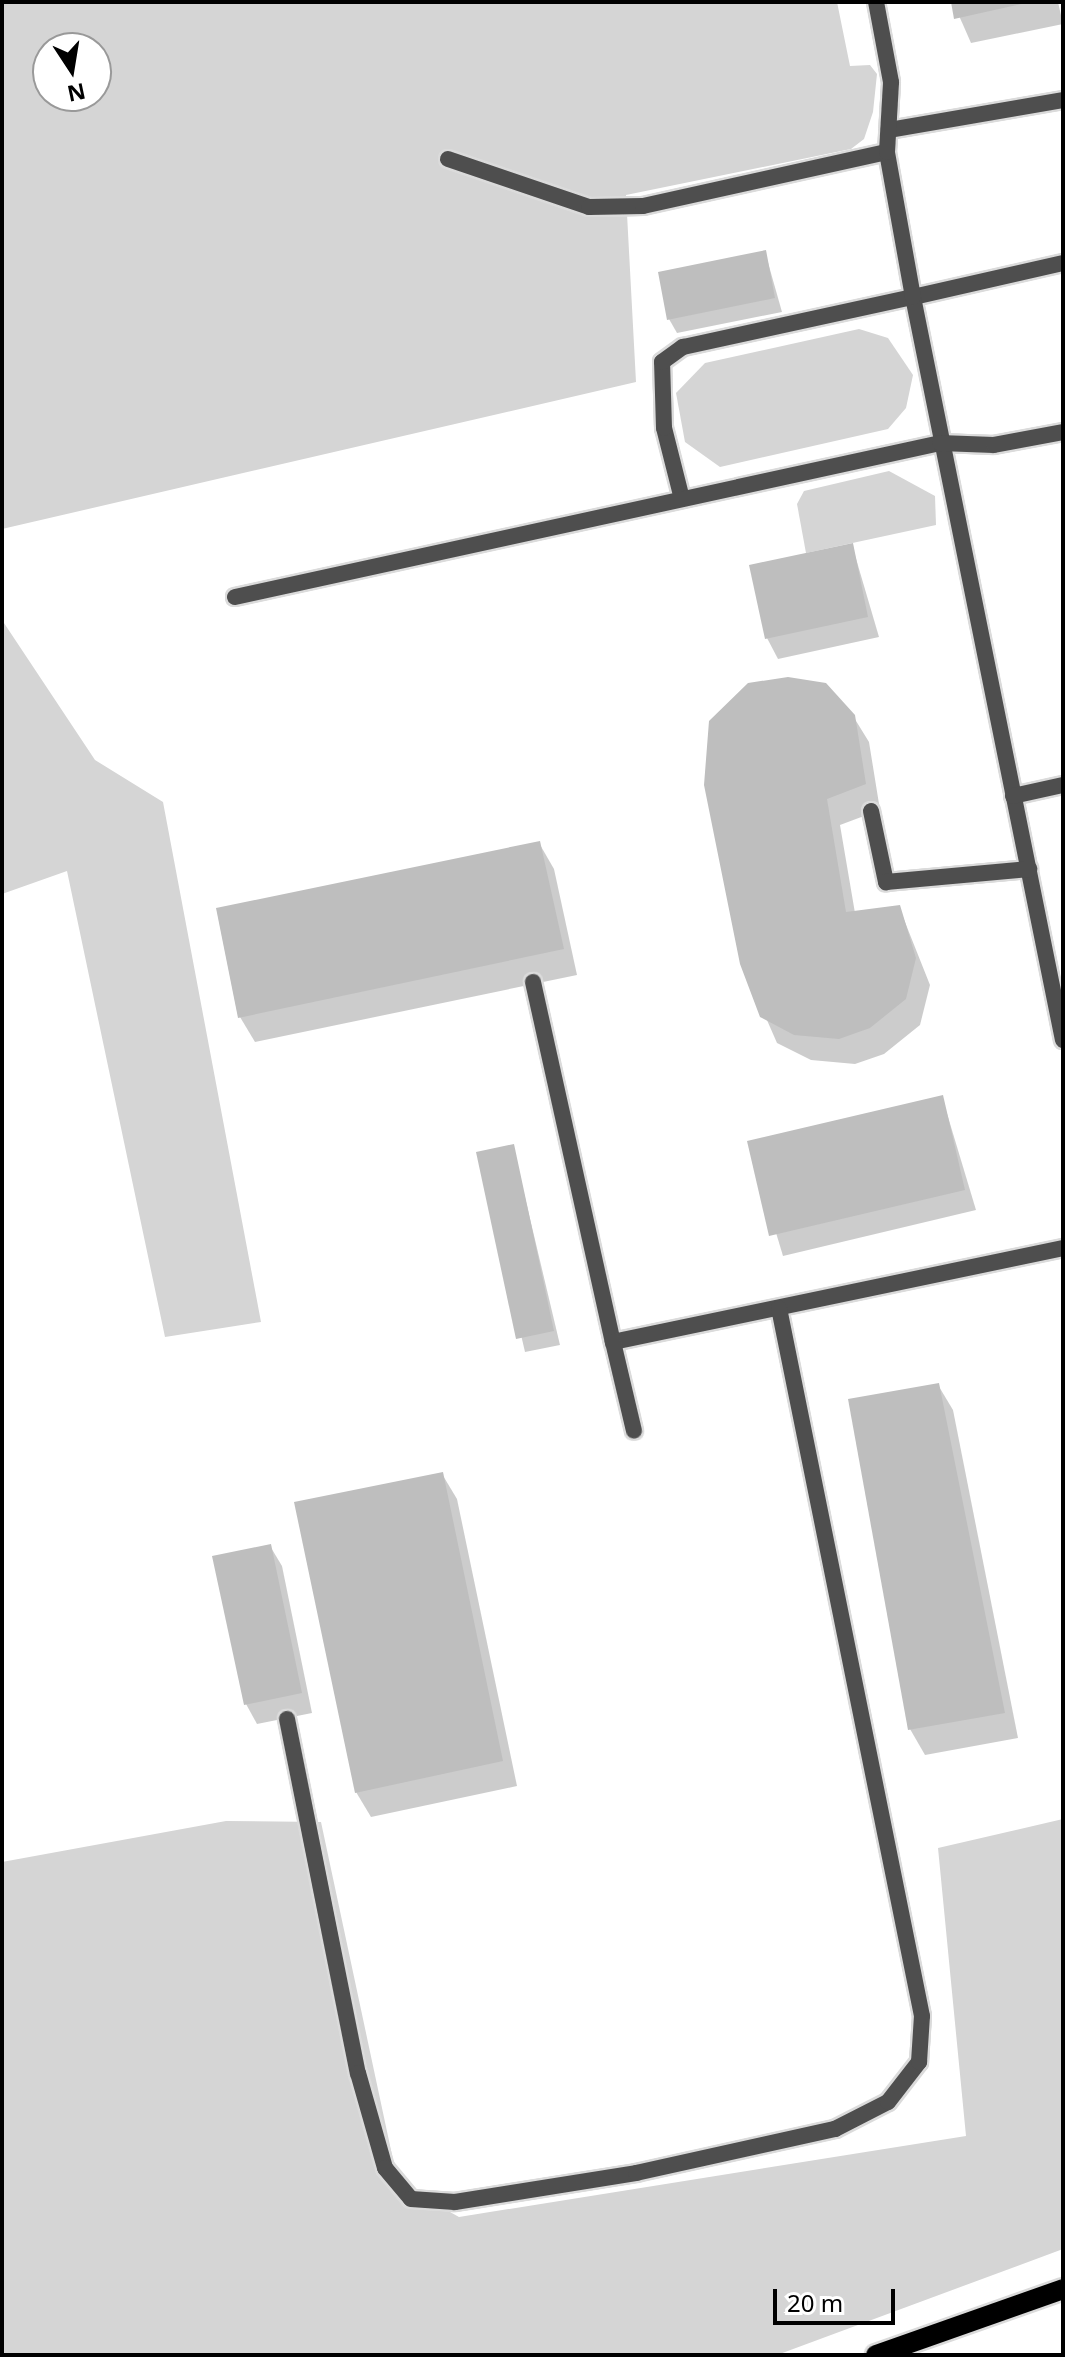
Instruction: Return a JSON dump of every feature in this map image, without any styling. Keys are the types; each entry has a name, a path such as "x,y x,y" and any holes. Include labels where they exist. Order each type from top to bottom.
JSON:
{"main road":[{"path":"876,2355 1063,2289"}],"lane":[{"path":"876,2 891,82 887,152 913,297 940,443 1063,1040"},
{"path":"889,130 1063,100"},
{"path":"448,159 589,207 643,206 887,152"},
{"path":"682,499 662,413 662,362 683,347 1063,263"},
{"path":"235,597 940,443 994,445 1063,432"},
{"path":"1013,796 1063,785"},
{"path":"871,811 886,882 1029,869"},
{"path":"533,982 634,1431"},
{"path":"613,1342 1063,1248"},
{"path":"287,1719 358,2073 385,2168 411,2199 455,2202 636,2173 835,2129 888,2102 919,2062 922,2016 779,1308"}],"shaded area":[{"path":"2,2 837,2 850,66 870,65 877,74 873,112 864,139 851,149 626,195 636,382 2,529"},
{"path":"859,329 888,338 913,375 906,408 888,429 720,467 685,442 676,393 705,363"},
{"path":"889,471 935,496 936,525 806,553 797,504 804,491"},
{"path":"2,620 95,760 163,802 261,1322 165,1337 67,871 2,894"},
{"path":"1063,1819 1063,2249 777,2355 2,2355 2,1862 226,1821 321,1822 398,2183 459,2217 966,2136 938,1848"}],"building":[{"path":"951,2 1026,2 1026,3 954,19"},
{"path":"766,250 775,298 667,320 658,272"},
{"path":"853,543 868,617 765,639 749,565"},
{"path":"788,677 826,683 855,715 866,784 827,799 846,912 900,905 916,958 906,999 870,1028 839,1039 794,1035 760,1017 740,964 704,785 709,721 748,683"},
{"path":"540,841 564,949 238,1018 216,908"},
{"path":"943,1095 965,1190 769,1236 747,1141"},
{"path":"514,1144 554,1331 516,1339 476,1152"},
{"path":"939,1383 1005,1713 908,1730 848,1399"},
{"path":"443,1472 503,1761 355,1793 294,1502"},
{"path":"271,1544 302,1693 244,1705 212,1556"}]}
